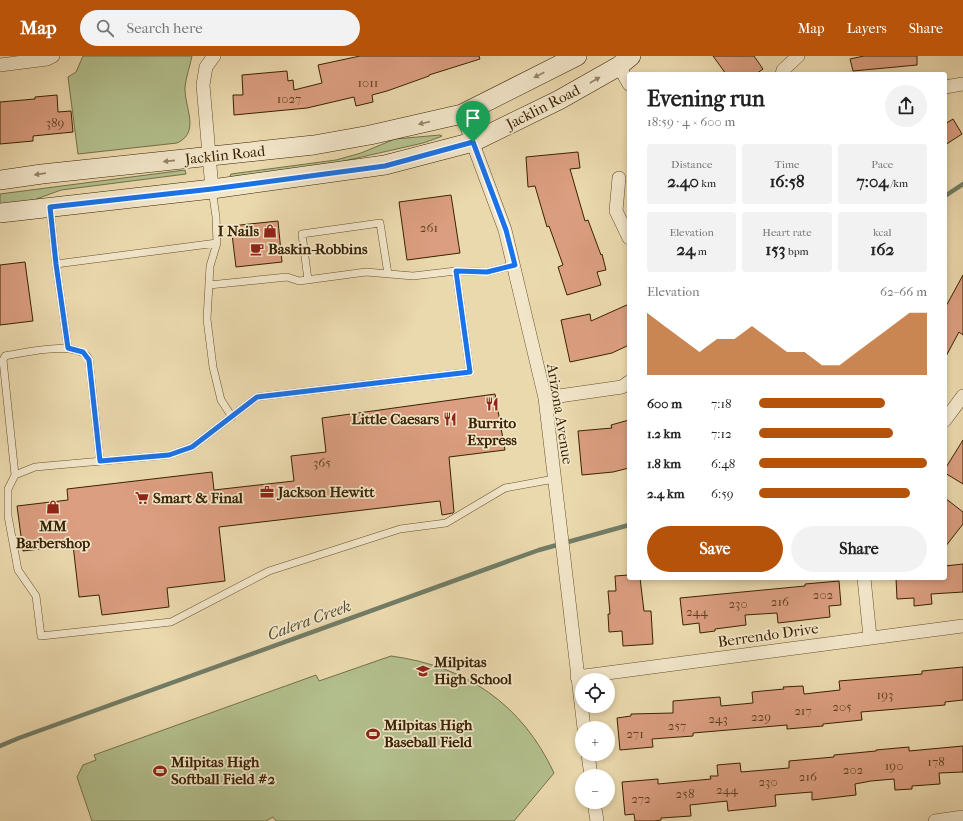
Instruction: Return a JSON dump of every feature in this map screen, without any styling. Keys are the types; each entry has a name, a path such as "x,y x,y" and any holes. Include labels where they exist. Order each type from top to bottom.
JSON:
{"main road":[{"name":"Jacklin Road","path":"0,180 42,174 314,145 370,135 462,114 577,56"},
{"name":"Jacklin Road","path":"0,214 212,189 385,166 473,142 559,100 625,61"}],"street":[{"path":"0,65 47,59 53,56"},
{"path":"212,189 202,85 206,67 214,56"},
{"path":"782,72 798,56"},
{"path":"625,61 627,72"},
{"path":"947,87 963,84"},
{"name":"Arizona Avenue","path":"462,114 506,230 545,398 577,673"},
{"path":"619,178 616,211 627,234"},
{"path":"545,398 622,387 627,383"},
{"path":"947,417 963,396"},
{"path":"864,580 870,637"},
{"name":"Berrendo Drive","path":"606,673 870,637 963,626"},
{"path":"595,809 597,821"},
{"path":"935,821 963,818"}],"lane":[{"path":"212,189 216,218 217,243 210,266 207,319 213,367 221,400 232,416"},
{"path":"50,207 56,264 68,348"},
{"path":"308,280 302,234 380,223 388,274"},
{"path":"56,264 217,243"},
{"path":"209,285 286,277 299,281 366,272 413,276 456,271 487,272 515,265"},
{"path":"16,475 35,467 169,455 192,447 257,397 470,372 456,271"},
{"path":"100,461 89,360 83,352 68,348 5,356 2,360 16,475 8,489 8,516 18,570 36,596 41,636 172,622 269,572 400,529 446,523 506,488 554,479"}],"green space":[{"path":"83,56 192,56 185,87 190,126 184,138 177,143 78,154 68,77 76,72"},
{"path":"442,136 423,143 335,163 232,177 230,176 231,174 336,160 361,153 395,139"},
{"path":"185,170 186,174 61,190 31,201 0,205 0,194"},
{"name":"Milpitas High Baseball Field","path":"391,656 418,661 444,669 467,679 489,692 508,708 526,727 541,749 554,773 514,821 276,821 273,817 266,821 92,821 77,777 83,765 96,760 94,755 316,675 319,681"}],"building":[{"path":"360,56 479,56 480,59 372,95 373,102 356,106 354,97 307,108 234,115 233,95 243,95 242,75 287,71 288,81 293,80 294,90 322,83 318,65"},
{"path":"713,56 754,56 763,69 759,72 725,72"},
{"path":"864,56 917,56 917,65 853,71 850,59"},
{"path":"57,95 58,112 71,111 73,132 33,136 33,141 0,144 0,102 35,99 35,97"},
{"path":"953,119 962,134 947,144 947,123"},
{"path":"578,152 580,168 570,169 585,221 588,220 601,255 602,254 606,270 597,272 601,285 567,295 558,267 563,265 549,226 547,227 535,186 528,187 526,157"},
{"path":"451,195 460,253 407,260 399,202"},
{"path":"278,221 282,262 236,267 231,226"},
{"path":"25,262 33,321 0,325 0,265"},
{"path":"963,275 963,335 959,332 947,354 947,304"},
{"path":"627,305 627,346 612,353 570,362 561,320 590,314 591,321"},
{"path":"495,394 505,450 449,457 453,513 442,515 440,501 219,527 225,581 167,588 169,607 102,615 99,595 79,597 73,545 23,551 17,506 68,500 67,489 212,472 214,490 294,481 291,456 326,452 322,418"},
{"path":"627,421 627,468 613,472 582,475 578,431 612,428 611,425"},
{"path":"963,440 963,484 947,474 947,466"},
{"path":"947,500 963,512 963,524 947,544"},
{"path":"963,564 963,592 931,594 932,604 914,606 914,598 897,599 896,580 947,580 947,566"},
{"path":"627,575 627,580 640,580 644,611 651,611 653,644 623,646 622,631 609,632 608,614 610,614 608,591 616,591 615,576"},
{"path":"839,581 841,605 829,606 830,617 778,623 777,613 745,615 746,625 715,629 715,631 700,633 699,623 683,625 680,598 805,586 805,584"},
{"path":"963,667 963,700 945,702 945,705 861,712 862,720 823,724 823,726 787,729 787,725 693,733 693,736 652,739 653,747 620,750 617,718 631,716 631,714 673,713 673,701 720,697 721,706 753,703 752,692 784,689 783,687 803,686 804,694 840,690 839,681 922,674 922,671"},
{"path":"963,746 963,772 939,773 940,784 912,786 912,789 895,790 894,779 871,781 855,784 856,795 812,800 812,792 775,795 776,806 728,811 727,801 690,805 691,816 661,818 661,820 655,821 635,821 634,814 625,815 622,782 658,779 658,784 711,779 710,776 718,776 717,765 740,763 741,772 789,768 789,761 834,757 834,755 876,750 909,747 909,751"}],"waterway":[{"name":"Calera Creek","path":"947,195 963,184"},
{"name":"Calera Creek","path":"0,746 539,550 627,526"}],"place":[{"name":"I Nails","path":"270,231"},
{"name":"Baskin-Robbins","path":"257,249"},
{"name":"Burrito Express","path":"492,404"},
{"name":"Little Caesars","path":"450,419"},
{"name":"Jackson Hewitt","path":"267,492"},
{"name":"Smart & Final","path":"142,498"},
{"name":"MM Barbershop","path":"53,507"},
{"name":"Milpitas High School","path":"423,671"},
{"name":"Milpitas High Baseball Field","path":"373,734"},
{"name":"Milpitas High Softball Field #2","path":"160,771"}],"route":[{"path":"473,142 506,230 515,265 487,272 456,271 470,372 257,397 192,447 169,455 100,461 89,360 87,355 83,352 68,348 56,264 50,207 212,189 385,166 473,142"}]}
